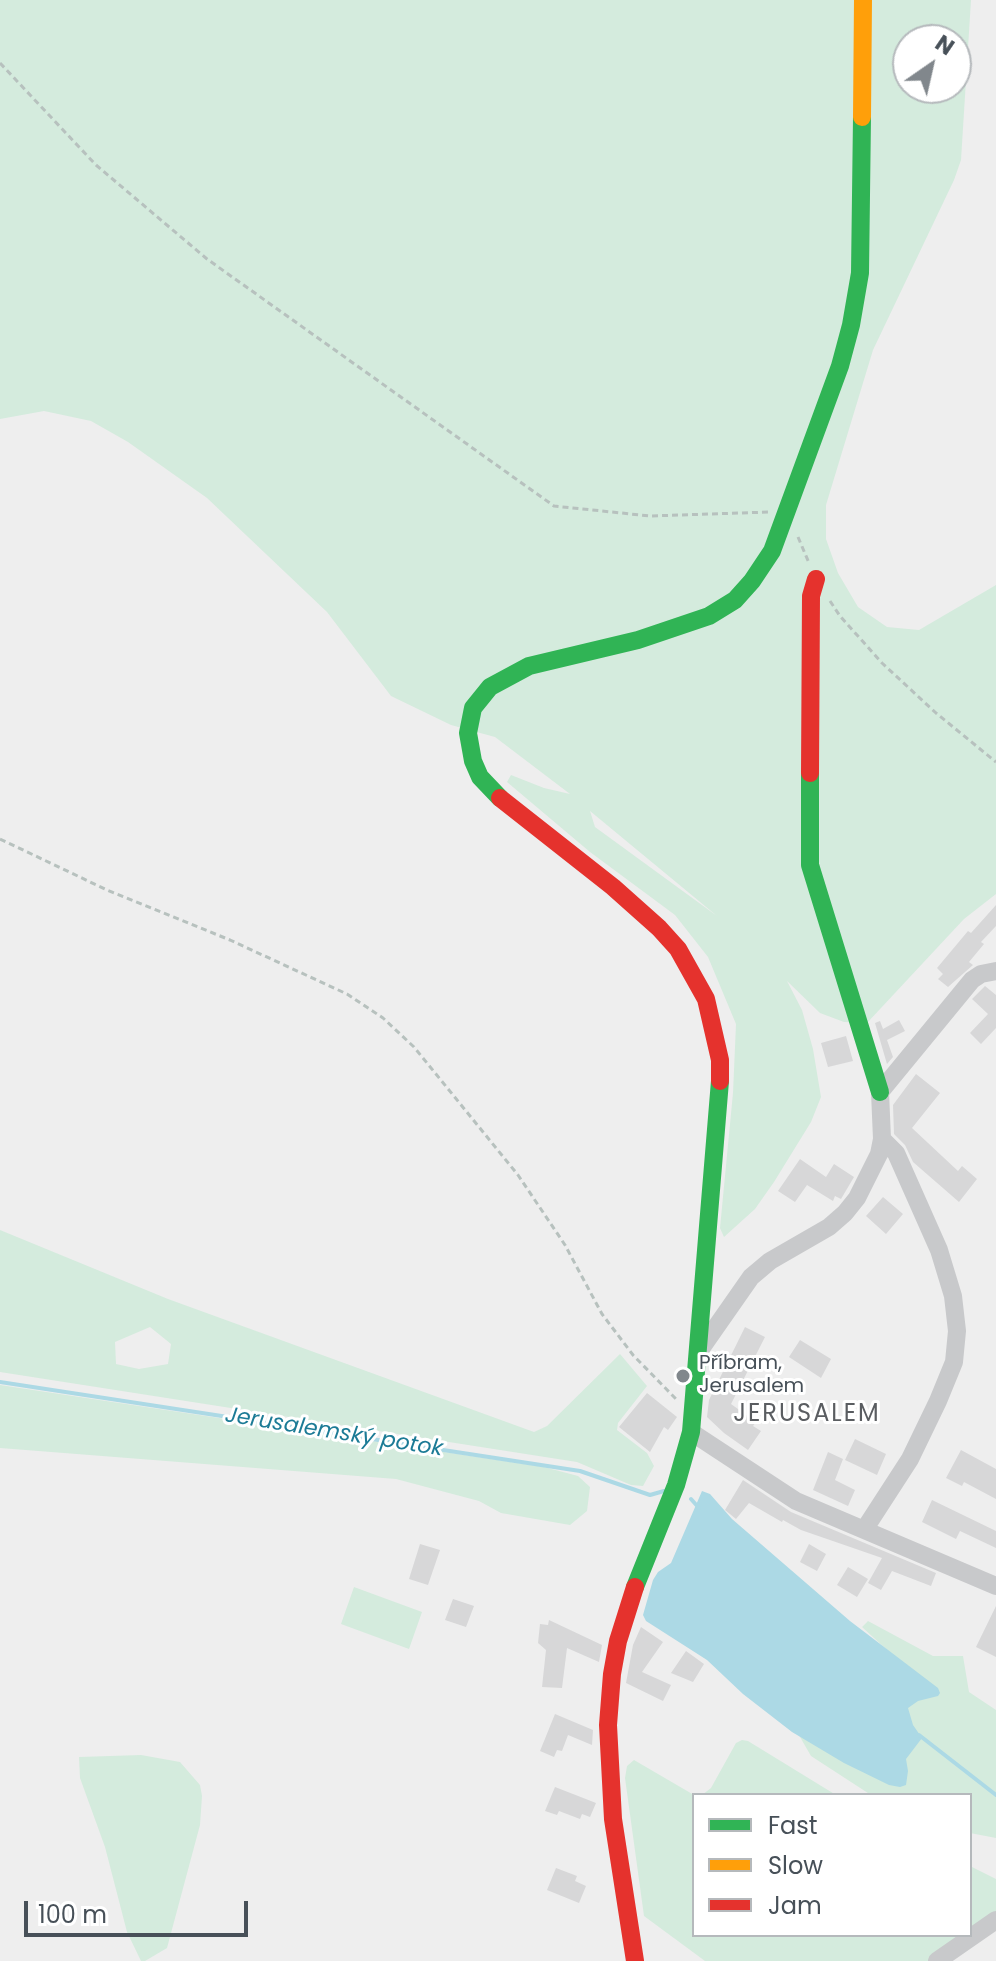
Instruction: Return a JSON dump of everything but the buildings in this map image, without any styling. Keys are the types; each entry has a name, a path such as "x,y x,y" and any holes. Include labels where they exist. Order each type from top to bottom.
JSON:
{"street":[{"path":"635,1961 613,1819 608,1725 612,1674 631,1598 676,1485 691,1432 720,1092 720,1060 706,999 692,971 659,928 613,887 494,793 480,777 473,761 468,733 473,708 490,687 503,678 529,666 677,628 709,616 735,600 762,567 786,518 840,366 851,325 860,273 863,0"},
{"path":"698,1352 751,1277 770,1261 829,1227 845,1213 868,1178 882,1139 880,1092 810,865 811,596 816,579"},
{"path":"880,1092 972,980 981,974 996,971"},
{"path":"864,1530 910,1459 938,1401 954,1362 957,1331 953,1296 939,1250 896,1153 882,1139"},
{"path":"691,1432 796,1501 996,1586"},
{"path":"972,1937 996,1920"},
{"path":"937,1961 972,1937"}],"path":[{"path":"0,63 96,165 207,259 554,506 650,516 766,510 786,518 795,529 816,579 840,616 882,663 996,762"},
{"path":"0,839 107,890 230,940 347,994 383,1018 414,1047 518,1175 565,1245 602,1314 633,1355 665,1391 694,1408"}],"green space":[{"path":"0,0 971,0 970,24 892,24 892,104 964,104 961,160 873,350 826,505 826,539 838,573 858,607 887,627 919,630 996,585 996,894 964,919 867,1023 844,1022 820,1013 787,981 802,1010 813,1049 821,1097 811,1122 774,1182 755,1209 724,1237 720,1228 733,1093 736,1024 708,957 675,915 590,852 507,782 511,775 570,794 495,737 451,725 391,696 327,612 207,498 128,442 91,421 44,411 0,419","holes":["590,811 717,916 595,827"]},
{"path":"0,1230 168,1299 534,1432 547,1426 620,1354 647,1386 618,1423 617,1430 647,1453 654,1466 643,1486 631,1485 577,1462 0,1372","holes":["150,1327 171,1344 168,1364 139,1369 116,1364 115,1342"]},
{"path":"0,1385 544,1467 578,1476 590,1487 587,1511 570,1525 501,1513 479,1501 396,1479 0,1448"},
{"path":"354,1587 422,1612 409,1649 341,1624"},
{"path":"868,1621 933,1656 963,1656 969,1692 996,1710 996,1838 972,1833 972,1793 868,1793 811,1756 796,1730 910,1671 862,1627"},
{"path":"748,1741 833,1793 705,1793 711,1788 736,1743"},
{"path":"141,1755 180,1762 200,1785 202,1796 200,1825 167,1948 145,1961 141,1961 127,1932 105,1847 80,1778 79,1757"},
{"path":"634,1760 692,1794 692,1937 962,1937 930,1961 705,1961 644,1916 625,1778 627,1766"},
{"path":"972,1867 996,1879 996,1915 972,1931"}],"water":[{"path":"702,1491 710,1494 732,1519 850,1621 938,1688 938,1696 918,1701 908,1708 913,1725 922,1738 906,1759 906,1785 889,1785 792,1732 743,1694 707,1660 646,1621 643,1615 653,1580 671,1563"}],"waterway":[{"name":"Jerusalemský potok","path":"0,1382 580,1471 650,1495 664,1491"},
{"name":"Jerusalemský potok","path":"691,1499 699,1508"},
{"name":"Jerusalemský potok","path":"919,1735 996,1795"}],"traffic: fast":[{"path":"500,798 480,777 473,761 468,733 473,708 490,687 529,666 638,640 709,616 735,600 772,551 840,366 851,325 860,273 862,117"},
{"path":"810,773 810,865 880,1092"},
{"path":"635,1587 676,1485 691,1432 720,1081"}],"traffic: slow":[{"path":"862,117 863,0"}],"traffic: jam":[{"path":"810,773 811,596 816,579"},
{"path":"500,798 613,887 678,949 706,999 720,1060 720,1081"},
{"path":"635,1587 618,1641 608,1725 613,1819 635,1961"}],"place":[{"name":"Příbram, Jerusalem","path":"683,1376"}],"district":[{"name":"JERUSALEM","path":"807,1415"}]}
